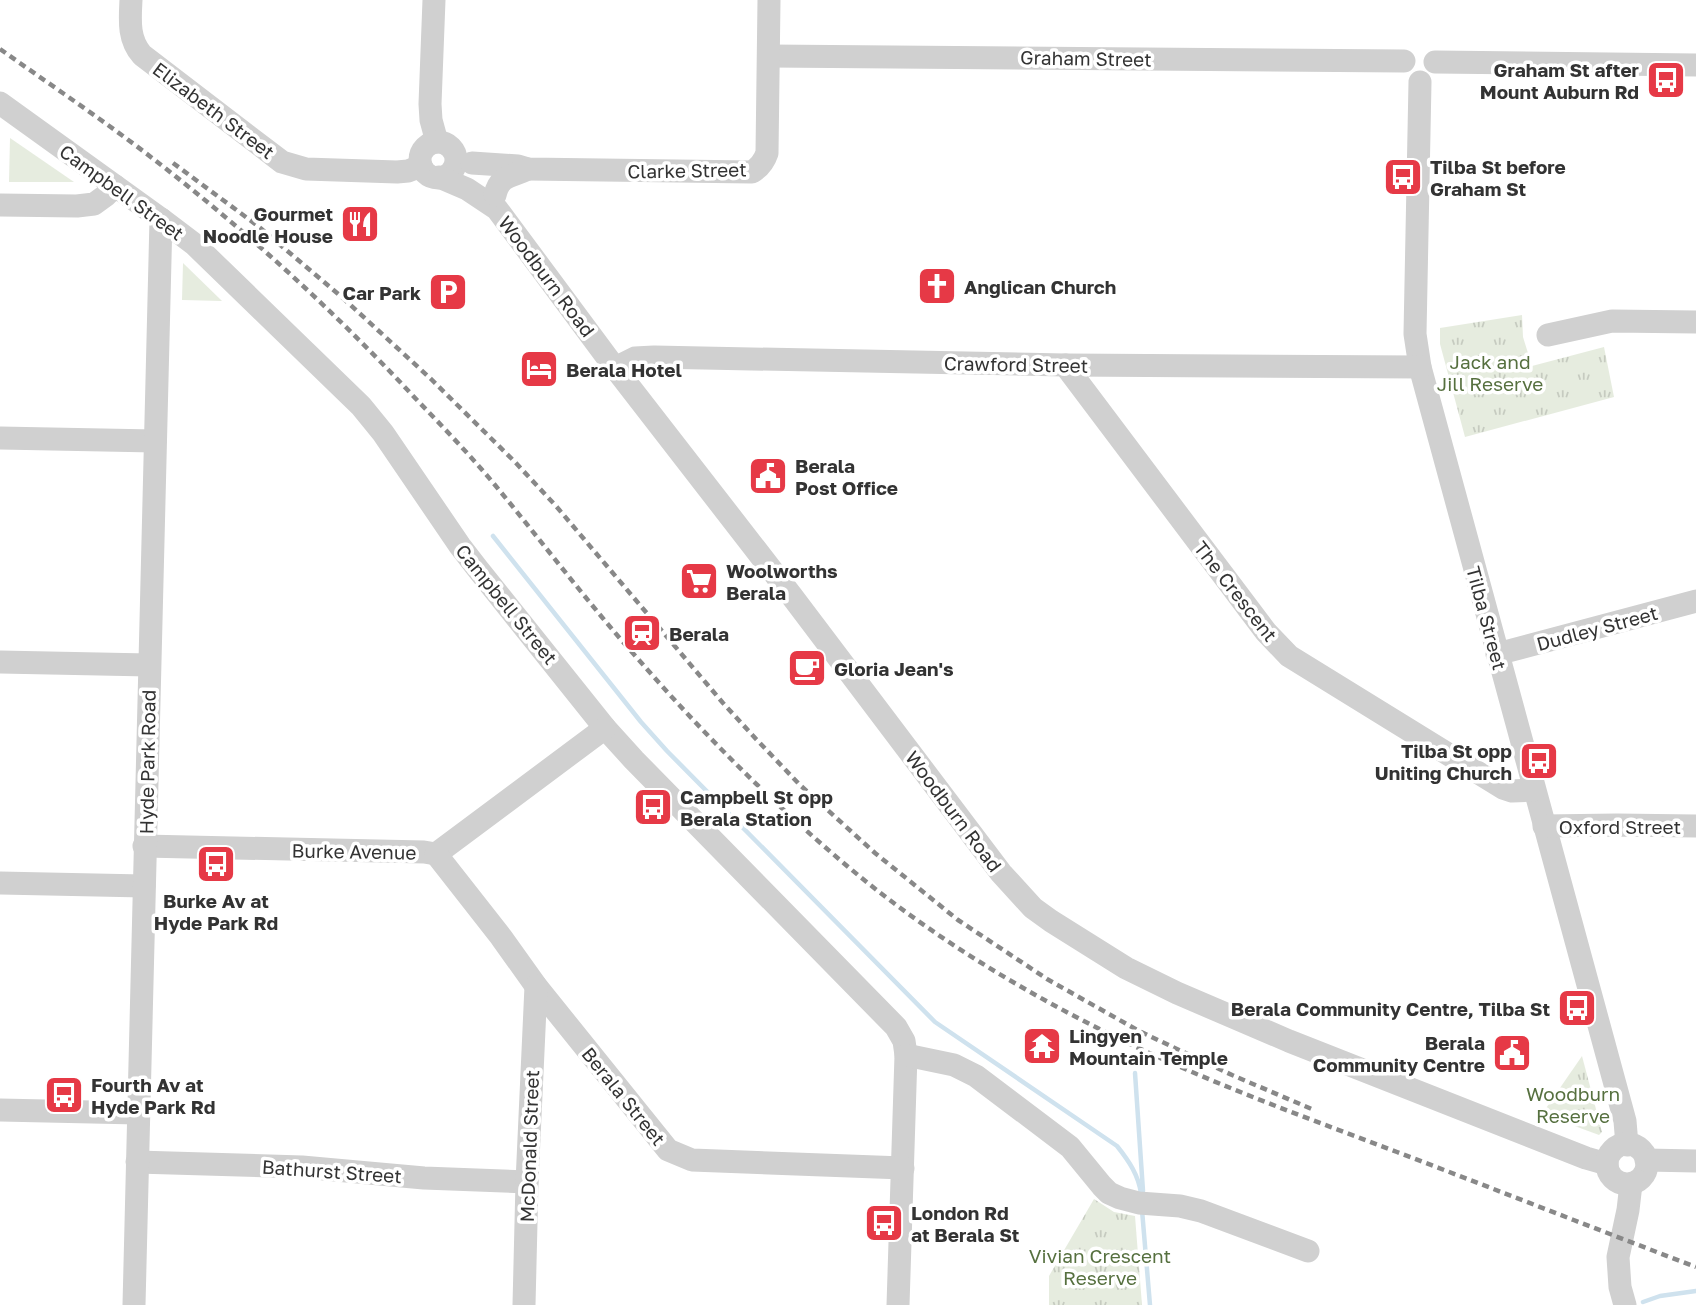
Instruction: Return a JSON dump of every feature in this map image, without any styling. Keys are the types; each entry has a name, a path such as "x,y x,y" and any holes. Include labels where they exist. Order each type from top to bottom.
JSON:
{"street":[{"name":"Elizabeth Street","path":"131,0 131,35 135,47 142,55 282,162 306,169 430,172"},
{"path":"434,0 430,104 437,142"},
{"name":"Clarke Street","path":"464,161 528,169 752,172 760,167 767,153 769,0"},
{"path":"1423,50 1433,56 1436,67 1430,78 1414,81 1405,73 1404,61 1411,52 1423,50"},
{"name":"Graham Street","path":"769,56 1404,61"},
{"path":"1435,62 1696,65"},
{"name":"Tilba Street","path":"1420,82 1415,334 1420,367 1625,1121 1627,1144"},
{"name":"Campbell Street","path":"0,103 194,244 349,395 373,420 460,546 605,728 896,1027 904,1041 906,1055 898,1305"},
{"path":"437,142 445,143 464,161 451,172 430,172 420,161 422,151 429,144 437,142"},
{"name":"Woodburn Road","path":"464,161 615,368 792,596 1001,873 1033,908 1126,968 1177,993 1313,1051 1607,1164"},
{"name":"Clarke Street","path":"496,202 500,181 528,169"},
{"name":"Woodburn Road","path":"430,172 496,202"},
{"path":"0,205 94,204 115,186"},
{"name":"Hyde Park Road","path":"134,1305 161,219"},
{"path":"1548,335 1612,321 1696,322"},
{"name":"Crawford Street","path":"615,368 635,358 654,357 1065,365 1420,367"},
{"name":"The Crescent","path":"1065,365 1266,632 1289,656 1503,788 1512,791 1534,790"},
{"path":"0,438 155,441"},
{"name":"Dudley Street","path":"1497,654 1696,601"},
{"path":"0,662 149,665"},
{"name":"Burke Avenue","path":"145,846 424,852 436,855 605,728"},
{"name":"Oxford Street","path":"1544,826 1696,826"},
{"name":"Berala Street","path":"436,855 501,936 536,986 668,1150 692,1160 903,1168"},
{"path":"0,883 144,886"},
{"name":"McDonald Street","path":"524,1305 536,986"},
{"path":"906,1055 954,1065 976,1076 1070,1147 1109,1193 1145,1203 1201,1211 1308,1251"},
{"path":"0,1110 138,1113"},
{"path":"1627,1144 1639,1149 1646,1160 1642,1178 1631,1184 1614,1180 1607,1170 1607,1164 1611,1152 1627,1144"},
{"path":"1646,1160 1696,1161"},
{"name":"Bathurst Street","path":"137,1162 302,1167 424,1178 527,1182"},
{"path":"1625,1305 1620,1287 1618,1256 1631,1184"}],"green space":[{"path":"10,138 74,182 9,182"},
{"path":"183,263 222,301 182,300"},
{"name":"Jack and Jill Reserve","path":"1522,315 1523,337 1532,366 1604,347 1614,397 1465,437 1440,344 1440,328"},
{"name":"Woodburn Reserve","path":"1582,1056 1602,1132 1599,1135 1542,1114"},
{"name":"Vivian Crescent Reserve","path":"1094,1199 1114,1212 1135,1216 1142,1305 1049,1305 1049,1276"}],"waterway":[{"path":"493,536 667,751 935,1022 1117,1146 1133,1169 1141,1194"},
{"path":"1135,1073 1143,1191"},
{"path":"1142,1210 1150,1305"},
{"path":"1643,1302 1660,1296 1696,1291"}],"railway":[{"path":"0,49 118,132 191,188 323,305 386,367 476,463 619,638 716,744 828,850 922,924 1024,988 1162,1059 1262,1101 1696,1267"},
{"path":"173,163 258,226 344,299 431,379 556,506 756,739 800,785 875,853 958,920 1047,979 1139,1031 1314,1110"}],"place":[{"name":"Graham St after Mount Auburn Rd","path":"1666,80"},
{"name":"Tilba St before Graham St","path":"1403,177"},
{"name":"Gourmet Noodle House","path":"360,224"},
{"name":"Anglican Church","path":"937,286"},
{"name":"Car Park","path":"448,292"},
{"name":"Berala Hotel","path":"539,369"},
{"name":"Berala Post Office","path":"768,476"},
{"name":"Woolworths Berala","path":"699,581"},
{"name":"Berala","path":"642,633"},
{"name":"Gloria Jean's","path":"807,668"},
{"name":"Tilba St opp Uniting Church","path":"1539,761"},
{"name":"Campbell St opp Berala Station","path":"653,807"},
{"name":"Burke Av at Hyde Park Rd","path":"216,864"},
{"name":"Berala Community Centre, Tilba St","path":"1577,1008"},
{"name":"Lingyen Mountain Temple","path":"1042,1046"},
{"name":"Berala Community Centre","path":"1512,1053"},
{"name":"Fourth Av at Hyde Park Rd","path":"64,1095"},
{"name":"London Rd at Berala St","path":"884,1223"}]}
